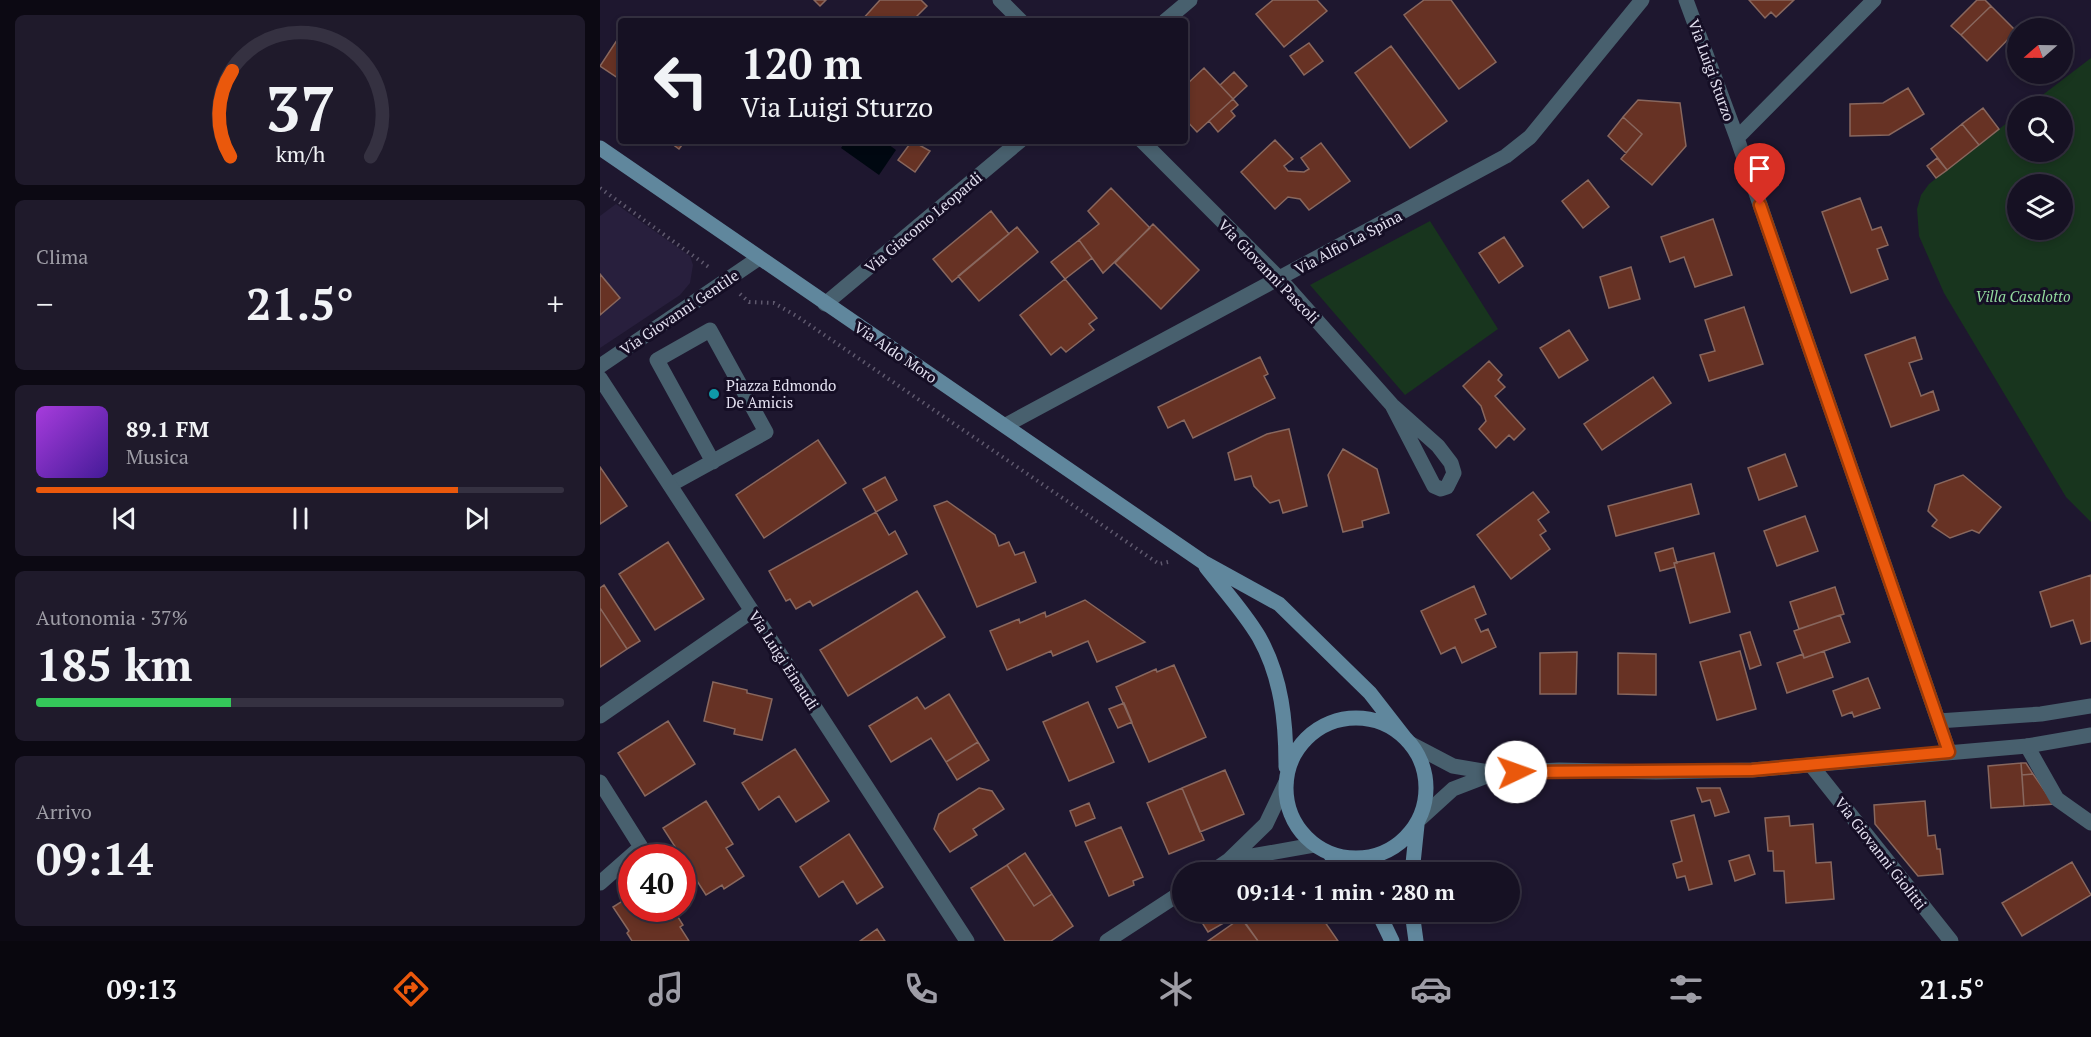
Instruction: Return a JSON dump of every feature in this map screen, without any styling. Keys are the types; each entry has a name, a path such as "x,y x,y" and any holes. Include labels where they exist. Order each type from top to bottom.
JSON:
{"main road":[{"name":"Via Aldo Moro","path":"600,148 1197,559"},
{"path":"1197,559 1279,604 1370,693 1408,741 1425,772 1425,804 1418,821 1413,862"},
{"path":"1197,559 1259,636 1280,687 1286,727 1286,801 1301,833 1314,845 1330,854 1346,858 1380,855 1395,847 1418,821"},
{"path":"1286,779 1300,745 1312,733 1334,721 1359,717 1376,720 1392,727 1408,741"},
{"path":"1330,854 1337,862"},
{"path":"1383,922 1392,941"},
{"path":"1413,922 1416,941"}],"street":[{"path":"1000,0 1018,18"},
{"path":"1169,18 1190,0"},
{"name":"Via Alfio La Spina","path":"1005,425 1481,172 1506,156 1530,137 1642,0"},
{"name":"Via Luigi Sturzo","path":"1686,0 1737,138 1949,752"},
{"path":"1737,138 1874,0"},
{"name":"Via Giacomo Leopardi","path":"825,304 1016,144"},
{"name":"Via Giovanni Pascoli","path":"1145,144 1279,278 1392,405"},
{"name":"Via Giovanni Gentile","path":"600,366 759,258"},
{"path":"670,485 713,462 766,432 710,330 657,360 713,462"},
{"name":"Via Luigi Einaudi","path":"600,378 967,941"},
{"path":"1392,405 1438,446 1451,463 1454,473 1447,488 1441,489 1434,486 1392,405"},
{"path":"600,716 752,611"},
{"path":"1938,721 2041,714 2091,706"},
{"path":"1408,741 1453,766 1495,773 1559,770 1731,771 2027,746 2091,735"},
{"path":"2027,746 2057,799 2091,823"},
{"name":"Via Giovanni Giolitti","path":"1811,765 1951,941"},
{"path":"1418,821 1453,789 1495,773"},
{"path":"1226,862 1266,824 1286,779"},
{"path":"600,782 641,847 600,883"},
{"path":"1229,860 1314,845"},
{"path":"1107,941 1172,899"}],"path":[{"name":"Via Aldo Moro","path":"600,188 726,280 749,302 774,303 798,317 1159,564 1197,559"}],"shaded area":[{"path":"844,144 888,144 896,150 879,175 841,148"},
{"path":"616,204 690,256 693,265 690,283 680,295 600,348 600,216"}],"green space":[{"name":"Villa Casalotto","path":"2091,58 2091,522 2066,497 1944,293 1919,236 1917,209 1921,195 1929,184 2007,123 2007,162 2073,162 2073,96 2041,96 2057,84 2073,84 2073,72"},
{"path":"1430,221 1498,329 1405,395 1310,285"}],"building":[{"path":"814,0 826,0 820,6"},
{"path":"880,0 921,0 927,6 915,18 864,18"},
{"path":"1273,0 1317,0 1327,11 1284,47 1256,14"},
{"path":"1424,0 1451,0 1496,62 1459,89 1404,15"},
{"path":"1749,0 1794,0 1776,17 1771,12 1765,18"},
{"path":"1977,0 1985,0 1991,6 1961,35 1951,26"},
{"path":"1991,6 2007,22 2007,40 1987,61 1961,35"},
{"path":"618,39 618,78 600,66"},
{"path":"1309,43 1323,61 1304,75 1290,56"},
{"path":"1391,46 1447,121 1410,148 1355,73"},
{"path":"1204,68 1233,99 1197,132 1188,122 1188,83"},
{"path":"1234,72 1247,86 1233,99 1220,85"},
{"path":"1908,88 1924,114 1889,135 1850,136 1850,104 1883,103"},
{"path":"1233,99 1238,105 1231,111 1235,116 1218,132 1209,121"},
{"path":"1638,100 1680,103 1686,146 1652,185 1621,159 1642,134 1623,117"},
{"path":"1983,108 1999,129 1979,145 1962,124"},
{"path":"1623,117 1642,134 1626,153 1608,136"},
{"path":"1962,124 1979,145 1947,170 1931,149"},
{"path":"1275,140 1293,159 1284,166 1288,171 1304,172 1309,169 1301,158 1321,143 1350,181 1309,210 1300,199 1288,197 1275,209 1241,172"},
{"path":"672,144 683,144 679,149"},
{"path":"910,144 917,144 930,151 915,172 898,160"},
{"path":"1937,158 1947,170 1936,178 1927,166"},
{"path":"1588,180 1609,207 1583,228 1562,201"},
{"path":"1111,188 1150,228 1103,273 1079,240 1099,224 1088,211"},
{"path":"1860,198 1872,230 1881,227 1888,245 1877,249 1888,279 1851,293 1822,212"},
{"path":"991,211 1009,234 952,282 933,259"},
{"path":"1713,219 1732,275 1695,287 1684,257 1670,262 1661,237"},
{"path":"1153,224 1199,270 1161,309 1115,263"},
{"path":"1017,227 1038,252 979,301 958,276"},
{"path":"1504,237 1523,266 1499,283 1479,253"},
{"path":"1079,240 1092,258 1065,279 1051,262"},
{"path":"1631,267 1640,299 1609,308 1600,277"},
{"path":"600,274 620,298 600,315"},
{"path":"1065,279 1097,318 1089,324 1094,330 1066,352 1061,347 1051,355 1020,315"},
{"path":"1744,307 1763,364 1709,381 1700,355 1715,351 1705,320"},
{"path":"1569,330 1588,360 1559,378 1540,348"},
{"path":"1915,337 1922,359 1909,363 1921,396 1933,391 1939,410 1891,427 1865,355"},
{"path":"1260,357 1268,374 1264,376 1275,398 1193,438 1184,420 1168,428 1158,407"},
{"path":"1489,361 1502,375 1498,380 1505,387 1495,396 1525,429 1514,440 1509,435 1496,448 1479,429 1486,421 1481,406 1463,386"},
{"path":"1653,377 1671,403 1602,450 1584,424"},
{"path":"1289,429 1307,506 1283,513 1279,500 1270,503 1254,486 1251,476 1235,480 1228,453 1267,434"},
{"path":"818,440 846,483 764,538 736,495"},
{"path":"1343,449 1377,469 1389,513 1362,521 1363,527 1343,532 1328,475"},
{"path":"1785,454 1797,486 1759,500 1748,468"},
{"path":"600,467 627,506 600,524"},
{"path":"1963,475 2001,507 1979,533 1972,530 1950,538 1932,526 1937,520 1928,511 1935,485"},
{"path":"885,477 897,500 876,512 863,489"},
{"path":"1691,484 1699,514 1616,536 1608,506"},
{"path":"1533,492 1549,512 1538,520 1546,531 1540,535 1550,549 1511,579 1477,535"},
{"path":"947,501 995,535 999,546 1009,542 1015,555 1024,552 1036,582 977,607 934,506"},
{"path":"876,512 889,535 895,531 907,554 813,606 810,601 796,609 790,599 786,601 769,571"},
{"path":"1805,516 1818,551 1777,566 1764,531"},
{"path":"668,542 704,599 655,630 619,574"},
{"path":"1673,548 1677,563 1674,563 1675,567 1660,571 1655,553"},
{"path":"1714,553 1730,612 1690,623 1674,563"},
{"path":"2091,575 2091,641 2081,644 2073,620 2051,627 2040,592"},
{"path":"604,585 640,641 627,649 600,608 600,588"},
{"path":"1474,586 1486,614 1475,619 1481,632 1488,629 1496,647 1462,663 1455,647 1441,654 1421,611"},
{"path":"1835,587 1844,614 1799,629 1790,602"},
{"path":"917,591 945,637 848,696 820,650"},
{"path":"1085,600 1145,642 1097,662 1088,641 1053,656 1051,651 1007,670 990,631 1019,619 1020,623 1045,612 1046,617"},
{"path":"600,608 627,649 600,667"},
{"path":"1840,615 1850,642 1804,658 1794,631"},
{"path":"1750,632 1761,665 1750,669 1740,635"},
{"path":"1740,651 1756,709 1717,720 1700,662"},
{"path":"1824,651 1833,677 1787,693 1777,663 1803,654 1804,658"},
{"path":"1577,652 1576,694 1540,694 1540,653"},
{"path":"1618,653 1656,654 1656,695 1618,694"},
{"path":"1174,665 1206,737 1149,762 1116,687 1156,669 1157,672"},
{"path":"1868,678 1880,708 1854,717 1852,712 1842,716 1833,691"},
{"path":"713,682 772,699 762,740 734,734 735,729 704,721"},
{"path":"949,694 978,742 946,762 931,738 891,762 869,726 917,697 925,709"},
{"path":"1088,702 1114,762 1069,781 1043,722"},
{"path":"1124,703 1132,722 1118,728 1109,709"},
{"path":"668,721 695,764 645,796 618,753"},
{"path":"978,742 989,760 957,780 946,762"},
{"path":"795,749 829,801 796,822 779,796 759,810 742,783"},
{"path":"2021,763 2026,763 2033,774 2022,775"},
{"path":"2021,763 2024,806 1991,808 1988,766"},
{"path":"1225,770 1244,814 1200,832 1182,788"},
{"path":"2033,774 2054,804 2024,806 2022,775"},
{"path":"979,788 992,791 1004,809 973,829 977,835 950,852 934,829 939,814"},
{"path":"1182,788 1204,840 1169,854 1147,803"},
{"path":"1697,788 1720,788 1729,812 1715,816 1710,800 1702,802"},
{"path":"706,801 733,844 726,848 744,876 724,889 722,885 706,895 696,879 696,844 673,844 663,828"},
{"path":"1925,801 1928,836 1935,835 1937,849 1940,849 1943,874 1918,876 1875,824 1874,805"},
{"path":"1089,803 1095,818 1076,826 1070,811"},
{"path":"1694,815 1712,884 1689,890 1685,876 1677,878 1673,864 1682,861 1671,821"},
{"path":"1789,816 1790,826 1813,824 1816,863 1831,862 1834,899 1786,903 1784,871 1774,871 1773,851 1768,851 1765,818"},
{"path":"1121,827 1143,877 1133,881 1134,885 1109,896 1085,842"},
{"path":"849,834 883,887 857,904 843,881 819,897 800,867"},
{"path":"1025,853 1052,894 1034,906 1007,865"},
{"path":"1749,855 1755,874 1735,881 1729,861"},
{"path":"2072,862 2091,895 2022,936 2002,903"},
{"path":"1007,865 1034,906 1052,894 1073,926 1051,941 1005,941 971,888"},
{"path":"618,904 618,914 613,907"},
{"path":"623,922 681,922 683,925 680,927 689,941 632,941 627,933 629,931"},
{"path":"1202,922 1226,922 1208,932"},
{"path":"1235,922 1244,922 1258,941 1208,941"},
{"path":"1245,922 1325,922 1338,941 1258,941"},
{"path":"877,929 885,941 860,941"}],"place":[{"name":"Piazza Edmondo De Amicis","path":"714,394"}],"route":[{"path":"1516,772 1752,770 1949,752 1760,205"}]}
